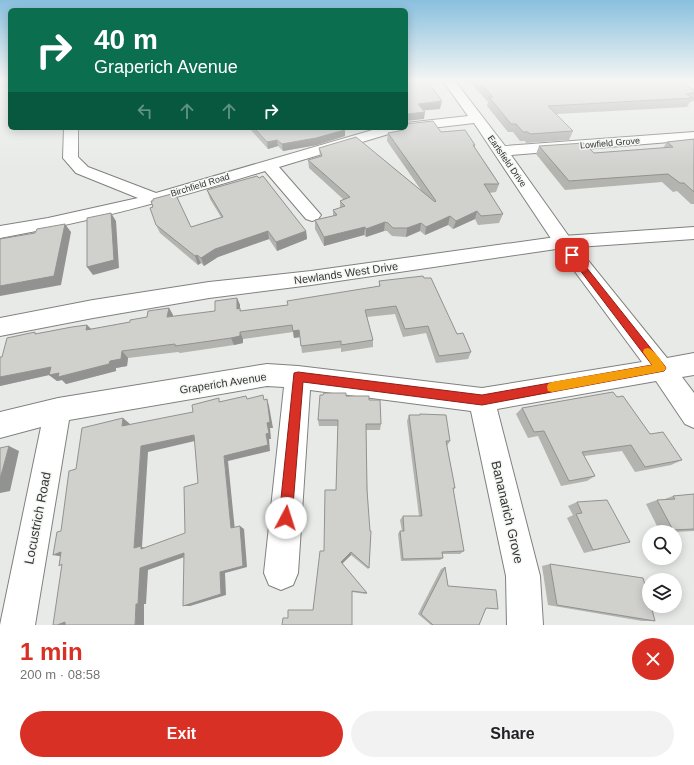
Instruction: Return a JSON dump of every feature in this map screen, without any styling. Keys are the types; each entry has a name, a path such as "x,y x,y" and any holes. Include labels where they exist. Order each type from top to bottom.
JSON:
{"street":[{"name":"Earlsfield Drive","path":"470,110 501,151 563,242 660,368 694,415"},
{"path":"408,127 477,119"},
{"path":"71,130 71,158 82,170 154,198"},
{"name":"Birchfield Road","path":"0,232 108,210 154,198 389,130"},
{"name":"Lowfield Grove","path":"501,151 694,136"},
{"path":"268,165 312,215"},
{"name":"Newlands West Drive","path":"0,327 93,309 209,290 311,278 563,242 694,233"},
{"name":"Graperich Avenue","path":"0,424 58,410 267,375 298,377 482,400 660,368 694,364"},
{"path":"281,573 298,377"},
{"name":"Bananarich Grove","path":"482,400 523,576 525,625"},
{"name":"Locustrich Road","path":"17,625 58,410"}],"building":[{"path":"408,110 423,110 425,112 408,114"},
{"path":"500,110 552,110 573,131 530,134 528,132 523,132 516,124 511,124"},
{"path":"433,121 441,132 465,130 475,145 473,145 499,184 484,184 503,214 481,216 477,211 456,221 450,216 426,227 421,223 407,228 393,228 385,222 366,229 365,227 324,237 315,220 337,215 333,210 345,206 340,201 350,197 308,160 322,156 319,148 356,137 435,202 436,201 388,133 408,130 408,124"},
{"path":"256,130 345,130 316,138 282,144 277,140 267,142"},
{"path":"694,139 694,192 684,183 680,183 668,174 569,181 539,146 584,143 594,153 673,147 667,142"},
{"path":"257,176 259,178 263,176 306,231 276,242 268,231 215,249 201,258 197,255 195,256 156,225 150,208 153,207 151,201 153,201 153,199 175,193 191,227 223,217 207,190"},
{"path":"111,213 114,260 87,267 87,218"},
{"path":"65,224 54,276 0,286 0,239 35,233 37,229"},
{"path":"423,276 424,278 431,278 457,334 463,333 471,352 439,356 428,326 405,329 396,306 365,310 373,340 341,345 341,341 301,346 299,330 293,331 292,325 240,332 240,336 231,338 175,346 175,344 122,351 121,359 110,361 109,364 58,377 59,373 49,375 51,367 0,377 0,357 2,357 7,338 35,332 35,334 87,325 86,330 130,322 130,320 147,317 148,311 169,308 167,317 215,311 215,301 237,298 237,309 240,308 240,311 288,305 287,301 380,286 379,281"},
{"path":"613,392 617,397 623,396 650,434 663,432 682,460 645,467 631,445 582,452 595,476 569,481 544,431 534,432 522,408"},
{"path":"324,393 346,393 346,396 369,396 369,400 380,400 381,424 366,424 367,490 371,531 369,568 351,552 341,562 367,593 352,591 352,625 282,625 283,618 288,618 288,610 313,610 320,551 324,551 325,490 336,490 338,420 318,420 320,395 323,395"},
{"path":"263,395 264,400 267,399 270,422 267,423 269,433 266,434 268,445 224,456 231,528 240,526 243,566 220,572 221,594 183,606 184,553 140,568 135,625 65,625 65,622 53,625 62,564 59,566 61,552 53,555 57,532 61,531 69,471 76,469 82,428 123,418 122,426 193,412 192,405 219,398 219,402 246,396 247,399","holes":["194,435 198,483 184,487 185,533 141,549 141,546 134,548 141,446"]},
{"path":"409,415 446,415 450,441 446,441 455,488 453,488 464,551 442,552 443,558 403,559 400,531 404,531 403,516 422,516"},
{"path":"9,446 0,479 0,448"},
{"path":"694,494 694,529 682,530 682,525 670,525 657,500 675,499 673,496"},
{"path":"607,500 630,542 593,550 576,514 582,513 577,502"},
{"path":"550,564 642,578 642,613 653,613 655,621 557,605"},
{"path":"445,567 448,586 496,590 498,609 486,608 479,625 433,625 421,614"}],"slow traffic":[{"path":"552,387 660,368 648,352"}],"route":[{"path":"286,518 298,377 482,400 660,368 572,255"}]}
